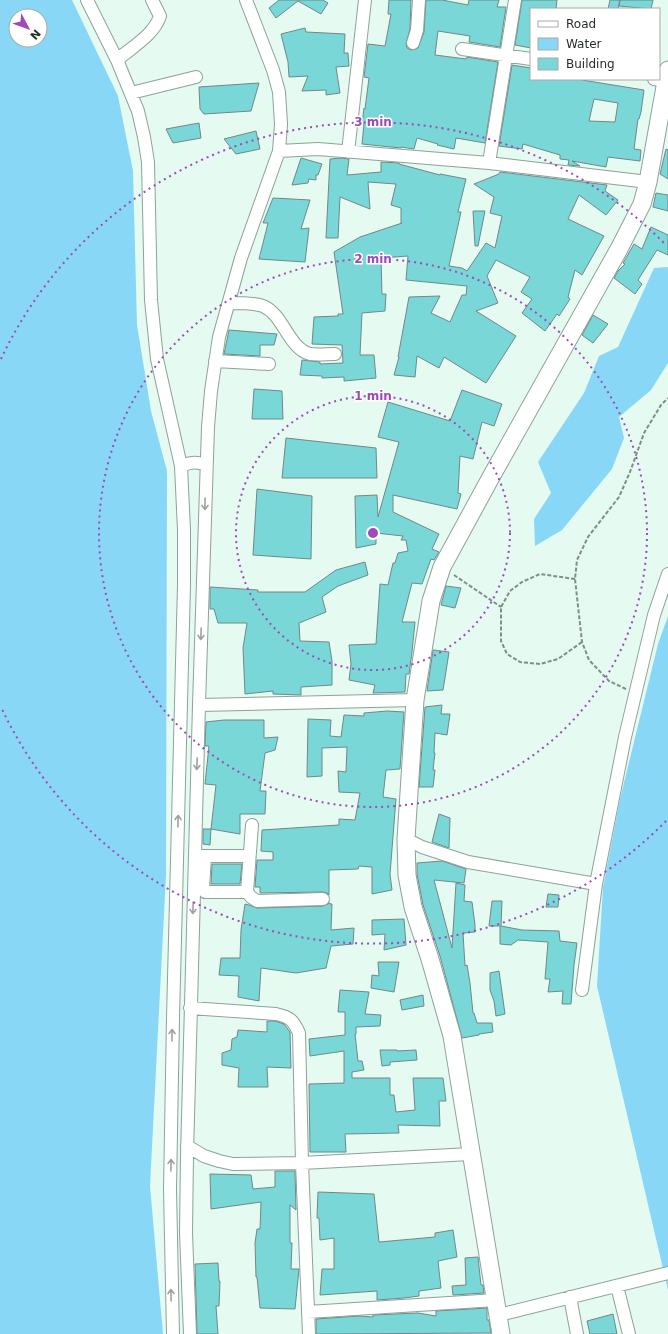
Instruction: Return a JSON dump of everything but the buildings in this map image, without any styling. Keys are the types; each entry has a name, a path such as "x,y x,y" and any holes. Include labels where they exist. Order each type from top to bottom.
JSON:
{"highway":[{"path":"502,1334 470,1154 464,1103 452,1036 430,959 413,907 407,876 406,839 415,700 431,601 442,567 619,249 642,204 648,182 663,77"}],"street":[{"path":"87,0 117,60 131,93 138,111 144,137 148,162 150,300 157,359 181,466 184,538 170,1189 173,1334"},
{"path":"117,60 148,34 157,23 160,16 152,0"},
{"path":"190,1334 186,1233 190,1008 199,886 198,705 204,563 206,465 211,391 219,337 242,258 279,151 281,124 279,92 273,70 246,0"},
{"path":"348,152 365,0"},
{"path":"413,43 417,30 419,0"},
{"path":"489,163 515,0"},
{"path":"462,50 530,59"},
{"path":"131,93 196,77"},
{"path":"279,151 318,149 489,163 648,182"},
{"path":"229,302 262,306 272,312 295,345 310,354 335,354"},
{"path":"215,362 269,364"},
{"path":"181,466 194,462 206,465"},
{"path":"582,990 596,884 625,737 654,616 668,574"},
{"path":"198,705 415,700"},
{"path":"252,825 247,892 251,897 257,901 323,899"},
{"path":"406,839 422,847 468,862 596,884"},
{"path":"178,850 198,854 249,856"},
{"path":"199,886 208,893 247,892"},
{"path":"190,1008 286,1016 293,1021 299,1033 302,1163 309,1334"},
{"path":"188,1146 204,1156 233,1164 302,1163 470,1154"},
{"path":"308,1312 497,1308 570,1297 668,1273"},
{"path":"617,1286 629,1334"},
{"path":"570,1297 578,1334"}],"path":[{"path":"635,694 609,681 589,660 582,642 575,579 577,560 588,537 619,497 644,433 661,405 668,398"},
{"path":"442,567 501,607"},
{"path":"575,579 540,574 522,582 510,591 501,607 501,641 508,654 520,662 540,664 558,659 582,642"}],"water":[{"path":"0,0 72,0 118,96 133,171 137,325 151,411 167,471 166,875 150,1186 163,1334 0,1334"},
{"path":"668,267 668,363 651,390 619,417 624,438 612,469 562,530 535,546 534,519 551,493 538,462 584,393 599,356 618,347 654,268"},
{"path":"668,616 668,1290 597,986 603,887 620,799 658,644"}]}
